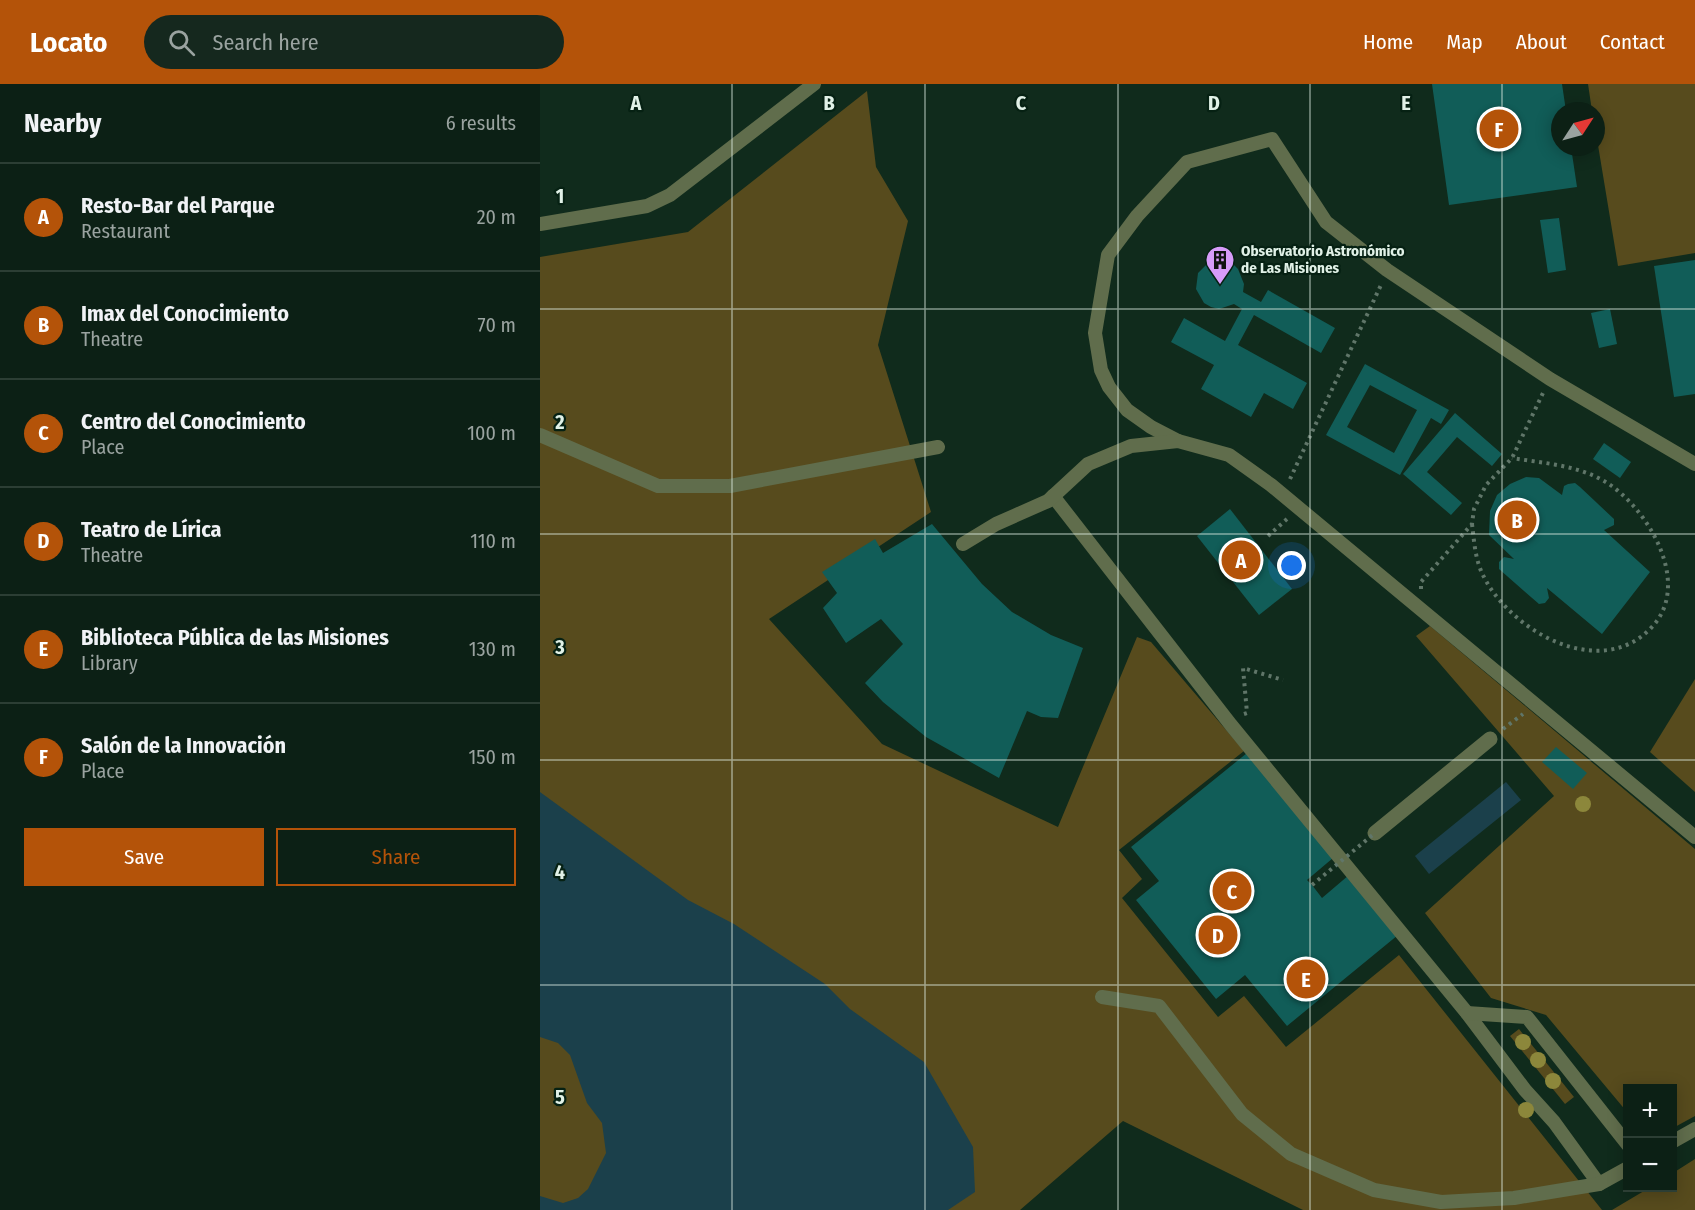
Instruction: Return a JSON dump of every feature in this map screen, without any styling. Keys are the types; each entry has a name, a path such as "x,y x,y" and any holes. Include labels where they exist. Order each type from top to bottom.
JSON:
{"street":[{"path":"1375,833 1490,739"}],"lane":[{"path":"540,224 647,206 670,195 814,84"},
{"path":"1695,464 1550,379 1387,270 1326,222 1272,139 1187,162 1137,216 1107,255 1095,333 1101,370 1115,394 1128,410 1151,428 1178,441 1229,455 1299,508 1695,837"},
{"path":"540,435 658,486 730,486 938,447"},
{"path":"963,544 996,524 1053,496 1088,464 1131,446 1178,441"},
{"path":"1053,496 1231,725 1467,1013 1525,1090 1554,1122 1599,1184"},
{"path":"1102,997 1160,1006 1242,1114 1291,1154 1374,1190 1441,1202 1514,1198 1599,1184 1623,1171"},
{"path":"1467,1013 1527,1017 1623,1139"},
{"path":"1677,1139 1695,1130"}],"path":[{"path":"1282,495 1387,270"},
{"path":"1512,458 1560,466 1604,481 1640,512 1653,532 1668,578 1664,605 1652,627 1633,642 1606,649 1584,649 1562,645 1517,619 1501,603 1482,573 1472,524 1474,509 1486,485 1512,458 1550,379"},
{"path":"1268,536 1299,508"},
{"path":"1420,609 1421,582 1472,524"},
{"path":"1231,725 1247,712 1243,668 1283,680"},
{"path":"1312,885 1375,833"}],"shaded area":[{"path":"1588,84 1695,84 1695,253 1618,266 1600,156 1605,156 1605,102 1591,102"},
{"path":"867,91 876,167 908,221 878,345 931,512 769,619 882,744 1058,827 1137,637 1151,642 1244,751 1119,850 1142,879 1122,898 1218,1017 1244,996 1286,1047 1399,955 1602,1210 1303,1210 1123,1121 1020,1210 540,1210 540,257 688,232"},
{"path":"1430,626 1695,849 1695,1116 1677,1126 1677,1084 1623,1084 1623,1107 1546,1015 1491,998 1425,913 1554,796 1416,636"},
{"path":"1695,679 1695,792 1650,752"},
{"path":"1519,1029 1574,1097 1565,1104 1510,1036"},
{"path":"1695,1159 1695,1210 1612,1210 1642,1192 1677,1192 1677,1170"}],"water":[{"path":"1506,782 1521,800 1429,874 1415,856"},
{"path":"540,792 688,900 734,924 825,984 850,1009 924,1062 973,1147 975,1192 948,1210 540,1210 540,1196 563,1203 578,1198 588,1189 606,1153 602,1123 587,1103 570,1055 558,1043 540,1037"}],"building":[{"path":"1432,84 1562,84 1565,102 1551,102 1551,156 1572,156 1577,187 1449,205"},
{"path":"1559,218 1566,270 1548,273 1540,220"},
{"path":"1217,260 1233,264 1238,269 1244,284 1243,292 1261,302 1268,290 1335,328 1321,353 1254,315 1238,345 1307,383 1293,409 1264,393 1251,417 1201,389 1214,365 1171,342 1184,318 1225,341 1242,309 1234,304 1219,309 1211,307 1204,303 1196,289 1198,273 1209,262"},
{"path":"1695,260 1695,394 1674,397 1654,266"},
{"path":"1610,309 1617,344 1599,348 1591,313"},
{"path":"1365,364 1449,410 1441,424 1431,418 1400,475 1326,435","holes":["1370,385 1417,410 1394,453 1347,427"]},
{"path":"1455,413 1502,454 1492,466 1457,437 1427,472 1462,503 1451,515 1403,474"},
{"path":"1604,443 1631,462 1620,478 1593,459"},
{"path":"1526,477 1539,478 1562,495 1564,486 1575,483 1614,519 1614,525 1604,530 1650,572 1602,634 1547,588 1549,598 1545,603 1539,604 1499,569 1499,562 1504,557 1514,559 1489,535 1490,511 1497,495 1510,484"},
{"path":"1230,509 1292,589 1259,615 1197,536"},
{"path":"932,524 982,584 1012,612 1051,635 1083,648 1058,718 1041,717 1027,711 999,778 926,737 883,702 865,683 903,644 881,619 846,643 823,608 837,593 822,572 875,539 883,553"},
{"path":"1556,747 1587,773 1573,789 1542,762"},
{"path":"1247,753 1333,858 1307,880 1322,898 1349,875 1398,935 1287,1026 1245,975 1216,999 1136,900 1159,881 1131,847"}],"place":[{"name":"Salón de la Innovación","path":"1499,129"},
{"name":"Observatorio Astronómico de Las Misiones","path":"1220,286"},
{"name":"Imax del Conocimiento","path":"1517,520"},
{"name":"Resto-Bar del Parque","path":"1241,560"},
{"name":"Centro del Conocimiento","path":"1232,891"},
{"name":"Teatro de Lírica","path":"1218,935"},
{"name":"Biblioteca Pública de las Misiones","path":"1306,979"}]}
